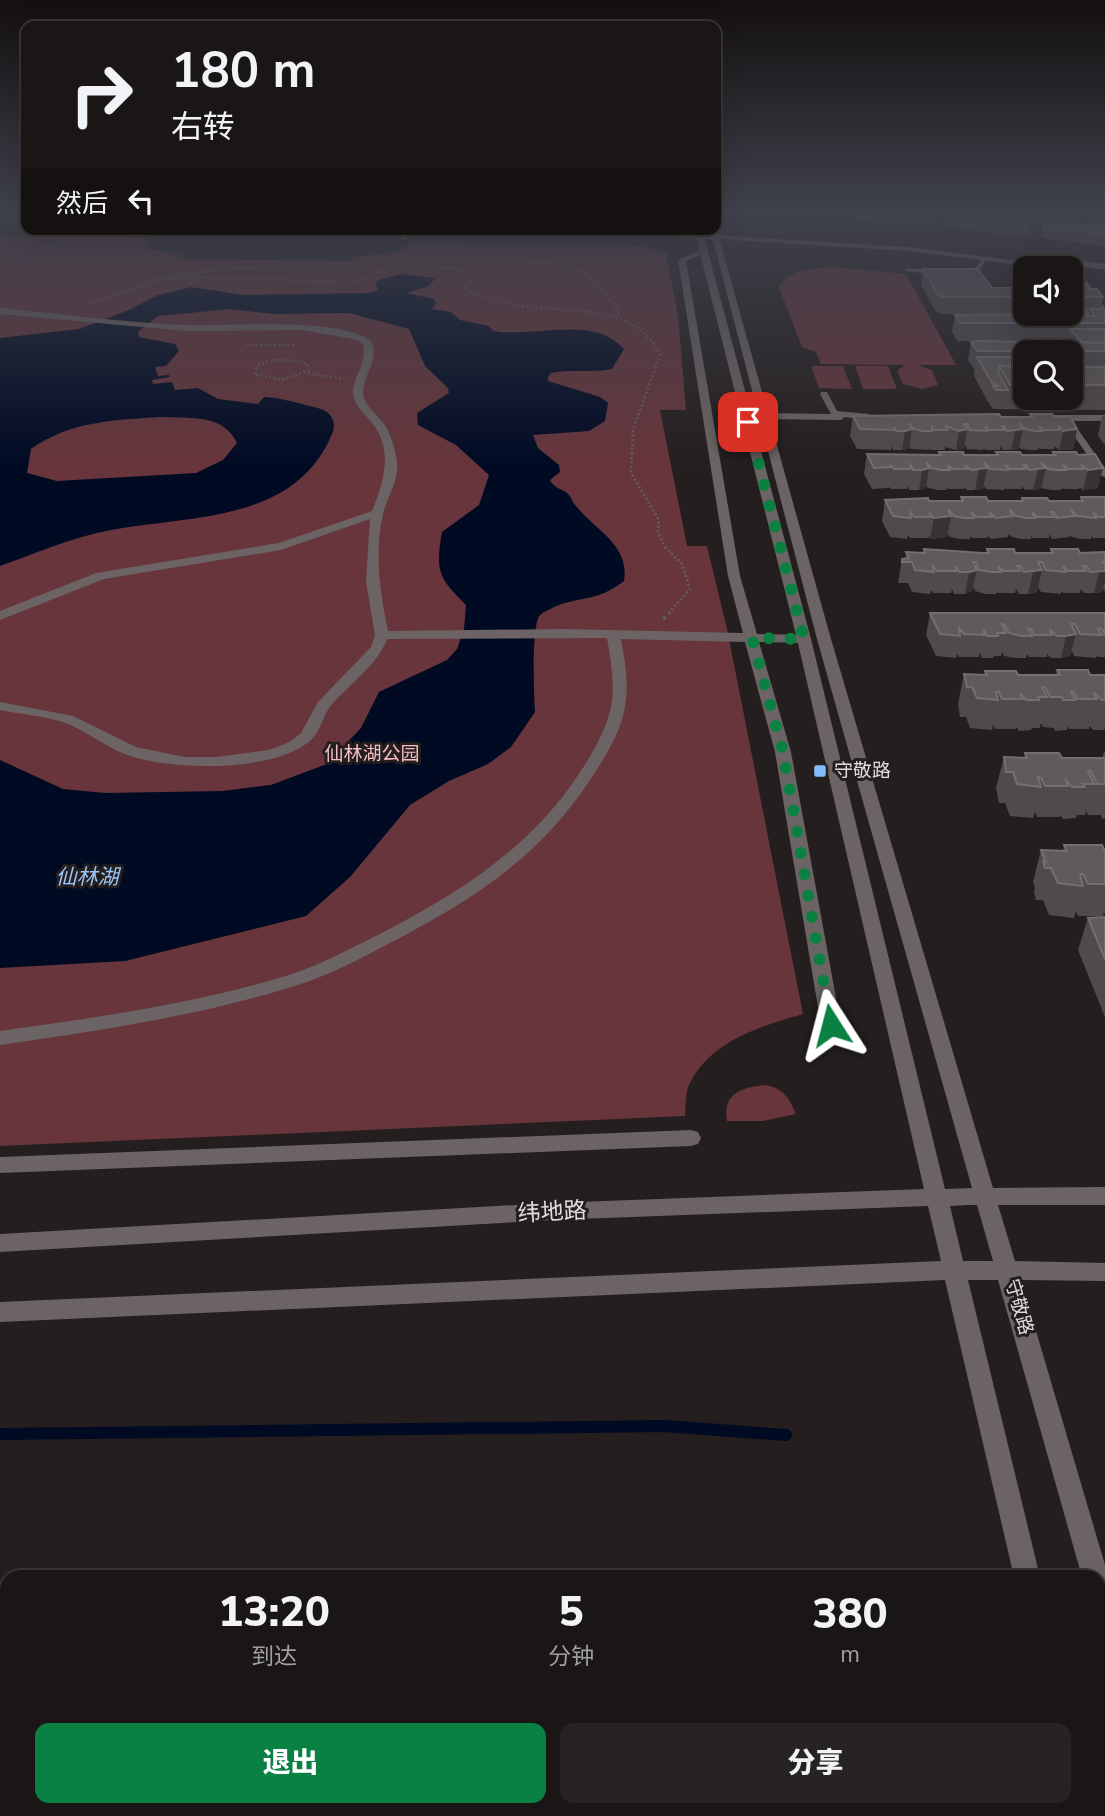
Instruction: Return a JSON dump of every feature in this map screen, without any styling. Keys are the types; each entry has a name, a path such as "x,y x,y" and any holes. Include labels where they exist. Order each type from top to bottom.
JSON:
{"street":[{"path":"688,297 734,576 783,752 831,1025"},
{"path":"716,297 804,639 1025,1570"},
{"name":"守敬路","path":"727,297 764,416 824,639 988,1196 1093,1570"},
{"path":"0,311 208,329 302,327 361,338 371,349 369,367 358,390 360,402 382,429 393,464 377,513 372,582 382,635 377,648 323,705 307,736 295,745 261,756 216,762 184,762 131,751 68,719 0,706"},
{"path":"0,616 101,576 281,546 377,513"},
{"path":"382,635 564,633 804,639"},
{"path":"0,1038 105,1023 220,999 297,979 434,913 492,876 559,810 585,775 614,720 619,673 613,635"},
{"path":"0,1165 691,1138"},
{"name":"纬地路","path":"0,1243 634,1208 935,1196 1105,1196"},
{"path":"0,1312 953,1270 1105,1272"}],"lane":[{"path":"1092,297 1105,313"},
{"path":"824,394 830,410 846,417"},
{"path":"764,416 882,417"},
{"path":"1049,418 1105,418"},
{"path":"1074,430 1105,474"}],"path":[{"path":"67,316 108,297"},
{"path":"488,297 516,306 618,318 640,328 658,347 660,355 656,369 633,430 631,473 659,520 658,532 665,547 682,564 690,589 682,602 659,625 654,636"},
{"path":"604,297 619,311 618,318"},
{"path":"306,373 309,368 304,363 285,360 263,363 253,371 263,378 278,380 306,373 362,382"}],"green space":[{"name":"仙林湖公园","path":"0,297 674,297 686,410 660,410 687,546 707,546 727,629 803,1014 754,1030 711,1056 699,1068 688,1087 685,1116 0,1146"},
{"path":"783,297 918,297 956,365 918,365 932,370 938,385 922,389 903,384 897,370 906,365 821,364 816,352 802,347"},
{"path":"811,366 843,366 852,389 819,388"},
{"path":"855,366 888,366 897,389 863,389"},
{"path":"766,1085 785,1095 796,1114 763,1121 727,1121 728,1104 736,1093"}],"water":[{"name":"仙林湖","path":"155,297 423,297 434,299 436,303 432,309 451,312 460,320 489,326 493,331 580,330 611,338 624,349 612,369 551,373 548,377 548,381 600,397 608,403 605,421 589,431 533,435 538,448 559,465 560,472 550,480 552,483 568,494 622,557 624,581 605,593 564,603 540,615 534,646 535,712 511,747 488,764 449,781 410,805 350,877 306,916 125,961 0,968 0,760 63,789 105,793 222,791 271,785 327,764 361,728 379,692 447,660 457,649 464,629 466,605 445,581 439,566 442,532 479,505 489,475 456,445 418,425 417,413 449,393 448,388 425,366 409,329 349,313 274,314 230,309 158,316 138,332 139,337 175,344 179,351 166,366 155,367 158,376 170,377 152,380 153,384 172,382 175,390 198,388 218,399 258,404 264,397 321,409 328,413 334,426 315,463 293,484 267,500 238,510 97,533 0,566 0,338 79,329 129,310","holes":["161,417 194,418 214,422 223,427 237,443 223,460 196,473 57,481 27,473 31,449 77,427"]}],"building":[{"path":"1090,309 1105,309 1105,323 1083,323 1083,315 1095,316"},
{"path":"1013,314 1013,323 960,323 955,315"},
{"path":"1070,329 1105,329 1105,343 1080,340"},
{"path":"971,342 1013,342 1013,351 977,351"},
{"path":"1083,343 1105,343 1105,351 1083,351"},
{"path":"977,357 1013,357 1013,367 999,366 998,372 1008,390 996,390 993,386 999,386 992,383"},
{"path":"999,366 1013,367 1013,385 1010,385"},
{"path":"1083,367 1105,367 1105,385 1083,385"},
{"path":"999,414 1001,417 1032,417 1030,414 1070,416 1077,429 1063,431 1059,426 1059,430 1044,430 1039,426 1042,431 1034,431 1025,429 1019,423 1023,429 1007,431 1002,426 1004,430 989,430 985,426 987,431 970,430 967,424 964,424 967,429 959,431 946,426 948,430 934,430 932,426 932,431 923,431 914,429 909,423 912,429 905,431 896,431 894,427 894,430 860,429 853,416"},
{"path":"939,452 963,452 964,455 1020,452 1022,455 1055,455 1053,452 1076,452 1078,455 1095,454 1103,468 1088,470 1081,465 1083,469 1068,469 1063,465 1066,470 1058,470 1048,469 1041,462 1046,468 1029,470 1024,465 1026,469 1010,469 1006,465 1008,470 990,469 984,462 987,468 971,470 965,465 967,469 952,469 948,465 950,470 941,470 931,468 926,462 929,468 922,470 913,470 911,465 910,469 894,469 890,465 891,467 874,468 867,454 941,455"},
{"path":"961,497 986,497 988,501 1047,498 1049,501 1083,501 1081,497 1105,497 1105,517 1098,517 1093,512 1096,518 1077,516 1070,509 1075,516 1057,518 1054,512 1051,512 1054,517 1037,517 1032,512 1035,518 1026,518 1016,516 1009,509 1013,516 996,518 989,512 992,517 976,517 971,512 974,518 964,518 954,516 948,509 951,516 934,518 929,513 931,517 914,517 910,512 911,518 893,516 885,500 928,498 929,501 963,501"},
{"path":"924,549 982,553 989,553 987,549 1014,549 1015,553 1053,553 1051,549 1078,549 1080,553 1105,552 1105,571 1090,572 1086,566 1083,566 1086,571 1068,571 1063,566 1066,572 1046,570 1042,562 1038,562 1042,570 1024,572 1017,566 1020,571 1003,571 998,566 1001,572 991,572 979,570 976,562 973,562 977,570 959,572 956,566 956,571 937,571 933,566 934,572 915,570 912,562 902,562 902,559 909,558 906,552 925,553"},
{"path":"930,613 1105,613 1105,635 1101,628 1098,629 1102,635 1080,634 1075,624 1071,624 1076,634 1066,636 1057,636 1049,629 1052,635 1034,635 1031,629 1028,629 1032,636 1021,636 1009,633 1004,624 1006,633 997,633 998,636 987,636 984,629 984,635 964,634 959,628 960,636 940,634"},
{"path":"1057,670 1088,670 1090,675 1105,675 1105,700 1093,692 1097,699 1077,699 1074,692 1071,692 1075,700 1063,700 1062,697 1050,697 1045,687 1042,687 1047,697 1038,697 1039,700 1026,700 1020,693 1023,699 1002,699 999,692 996,692 998,700 977,698 972,687 967,687 964,674 987,675 985,671 1016,671 1018,675 1060,675"},
{"path":"1025,753 1059,753 1062,758 1105,758 1105,784 1097,784 1091,771 1088,771 1094,784 1083,784 1085,787 1072,787 1065,778 1068,786 1045,786 1038,777 1041,787 1017,784 1013,772 1006,772 1004,757 1027,758"},
{"path":"1064,845 1102,845 1105,851 1105,884 1088,884 1083,874 1080,874 1083,886 1058,883 1051,868 1045,868 1043,861 1046,862 1041,850 1067,851"},
{"path":"1105,917 1105,959 1088,918"}],"waterway":[{"path":"0,1434 664,1426 786,1435"}],"place":[{"name":"守敬路","path":"820,771"}],"route":[{"path":"748,422 804,639 752,638 783,752 811,897 831,1025"}]}
